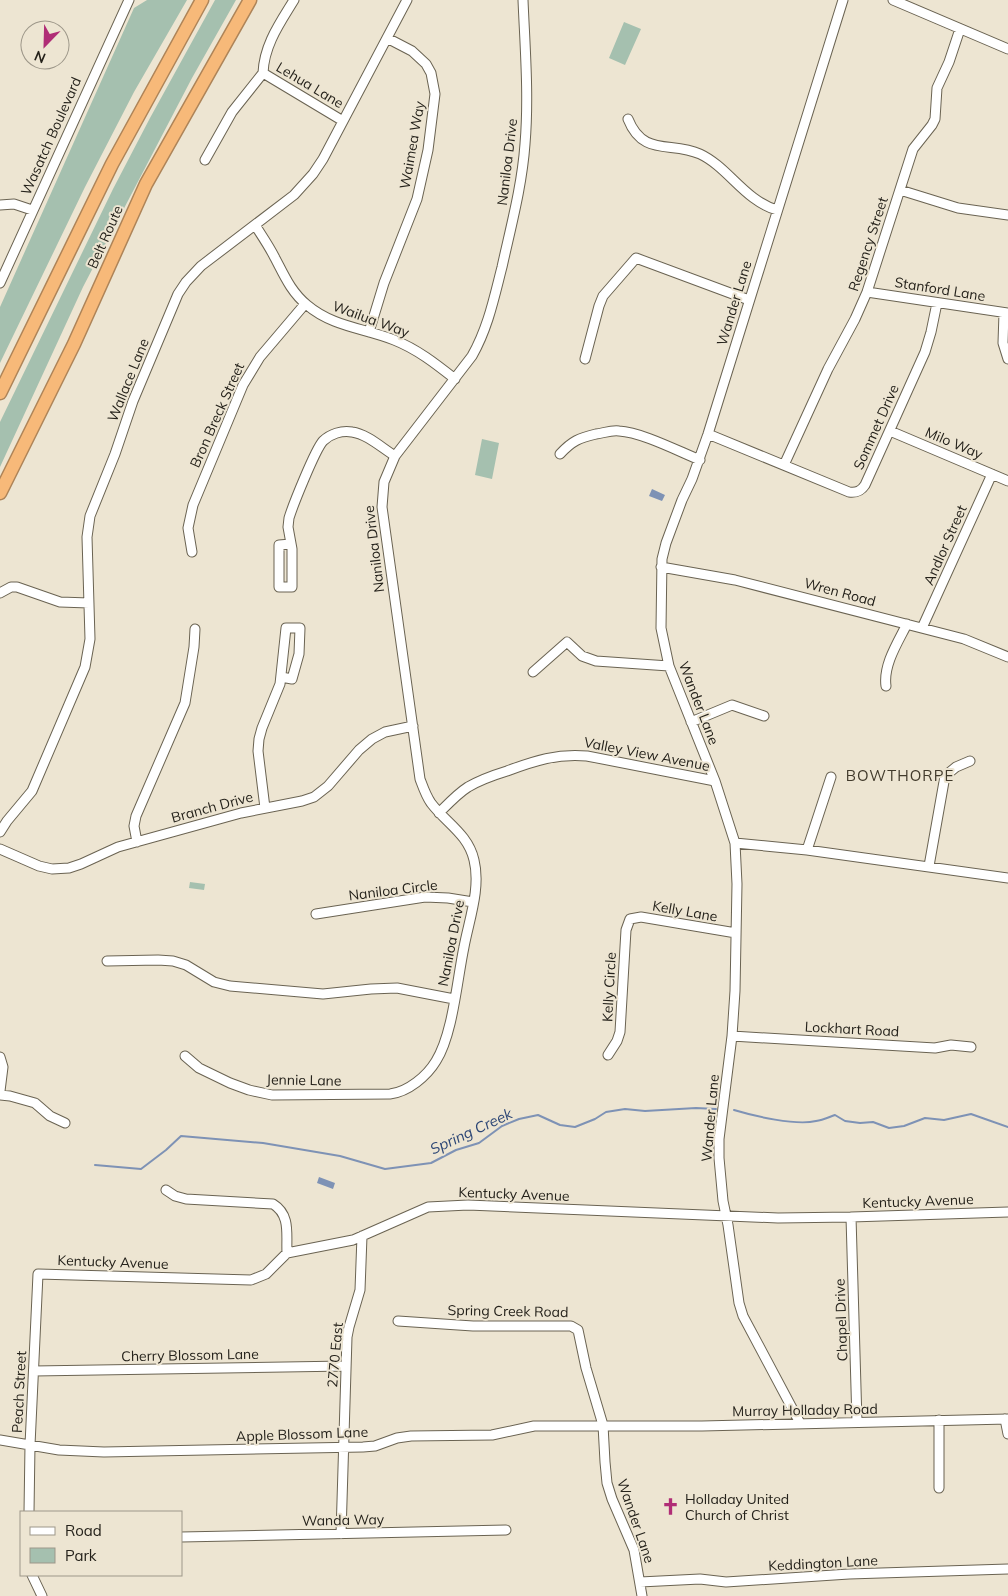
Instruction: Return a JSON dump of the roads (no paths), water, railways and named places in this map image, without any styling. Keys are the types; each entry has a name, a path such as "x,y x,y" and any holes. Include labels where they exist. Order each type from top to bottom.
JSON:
{"highway":[{"name":"Belt Route","path":"0,393 112,164 202,0"},
{"name":"Belt Route","path":"0,493 74,344 146,184 250,0"}],"street":[{"name":"Wasatch Boulevard","path":"0,283 128,0"},
{"path":"205,160 232,112 264,73 265,55 269,44 294,0"},
{"name":"Wallace Lane","path":"0,832 7,820 26,799 34,786 83,674 89,646 87,536 90,516 115,454 133,400 176,300 195,271 287,201 307,182 323,158 407,0"},
{"name":"Naniloa Drive","path":"403,1091 435,1063 446,1037 476,875 471,851 460,832 430,802 423,786 382,506 384,482 395,456 472,356 487,324 517,201 526,131 523,0"},
{"name":"Wander Lane","path":"800,1423 743,1316 739,1303 725,1215 720,1172 719,1139 732,1036 735,991 735,843 715,781 669,666 661,628 661,567 666,542 700,460 843,0"},
{"path":"893,0 1008,49"},
{"name":"Regency Street","path":"784,465 828,369 867,292 913,149 935,119 937,88 949,62 960,29"},
{"name":"Waimea Way","path":"369,332 384,283 417,199 428,150 435,94 431,73 426,64 412,51 387,38"},
{"name":"Lehua Lane","path":"264,73 343,121"},
{"path":"628,119 634,132 643,140 658,146 687,150 702,155 760,203 777,210"},
{"path":"900,190 958,208 1008,215"},
{"path":"0,205 14,204 32,210"},
{"name":"Wailua Way","path":"255,226 266,242 288,283 305,304 333,321 393,339 411,348 455,379"},
{"path":"585,359 603,296 636,258 749,300"},
{"name":"Stanford Lane","path":"867,292 1006,313"},
{"name":"Sommet Drive","path":"708,434 849,492 858,492 865,485 925,352 936,303"},
{"name":"Bron Breck Street","path":"192,552 188,528 193,505 243,385 260,357 305,304"},
{"path":"1006,313 1003,343 1008,359"},
{"path":"291,544 279,545 279,587 292,587 291,544 288,527 291,513 319,448 330,436 343,431 359,433 395,456"},
{"path":"560,454 571,442 584,437 621,431 700,460"},
{"name":"Milo Way","path":"890,431 1008,481"},
{"name":"Andlor Street","path":"922,628 992,474"},
{"name":"Wren Road","path":"661,567 735,580 907,624 964,639 1008,657"},
{"path":"4,591 12,587 22,588 60,602 89,603"},
{"path":"886,686 887,668 907,624"},
{"path":"265,808 258,750 259,739 280,680 286,628 300,628 298,654 292,679 280,680"},
{"path":"136,842 134,826 136,816 187,698 195,630"},
{"path":"533,672 567,642 582,656 596,661 669,666"},
{"path":"691,722 732,705 764,716"},
{"name":"Branch Drive","path":"0,850 39,866 64,868 76,866 112,849 233,814 295,803 314,797 328,786 368,743 385,732 413,726"},
{"name":"Valley View Avenue","path":"439,813 467,788 486,778 555,756 573,754 587,756 715,781"},
{"path":"928,866 945,776 970,761"},
{"path":"808,850 831,776"},
{"path":"735,843 808,850 1008,878"},
{"name":"Naniloa Circle","path":"316,914 425,897 472,902"},
{"name":"Kelly Lane","path":"630,919 641,917 736,933"},
{"name":"Kelly Circle","path":"608,1054 617,1041 620,1032 626,930 630,919"},
{"path":"107,961 173,961 186,965 214,982 230,986 323,994 371,988 397,988 454,999"},
{"name":"Lockhart Road","path":"732,1036 935,1048 951,1045 971,1047"},
{"name":"Jennie Lane","path":"185,1056 199,1068 230,1083 249,1090 272,1095 390,1094 403,1091"},
{"path":"0,1057 3,1067 0,1091"},
{"path":"0,1095 35,1103 50,1116 65,1123"},
{"path":"166,1190 175,1196 186,1199 273,1204 284,1213 286,1220 287,1253"},
{"name":"Kentucky Avenue","path":"38,1274 251,1280 266,1274 287,1253 346,1242 419,1210 446,1205 778,1218 1008,1212"},
{"name":"Chapel Drive","path":"851,1217 857,1422"},
{"name":"2770 East","path":"341,1534 348,1327 361,1281 362,1236"},
{"name":"Peach Street","path":"28,1511 38,1274"},
{"name":"Spring Creek Road","path":"398,1321 473,1326 576,1327 580,1335 586,1368 603,1425"},
{"name":"Cherry Blossom Lane","path":"34,1371 346,1366"},
{"path":"1006,1419 1008,1434"},
{"name":"Murray Holladay Road","path":"603,1425 669,1426 1006,1419"},
{"path":"939,1488 940,1420"},
{"name":"Wander Lane","path":"603,1425 607,1483 634,1550 642,1596"},
{"name":"Apple Blossom Lane","path":"0,1440 59,1450 104,1452 343,1448 375,1446 397,1438 411,1436 492,1435 534,1426 593,1427 603,1425"},
{"name":"Wanda Way","path":"182,1537 506,1530"},
{"name":"Keddington Lane","path":"640,1582 700,1580 726,1582 850,1574 1008,1569"},
{"path":"32,1576 42,1596"}],"water":[{"path":"652,489 665,495 662,501 649,496"},
{"path":"319,1177 335,1183 333,1189 317,1183"}],"waterway":[{"name":"Spring Creek","path":"95,1165 141,1169 181,1136 263,1143 340,1156 385,1169 431,1163 456,1150 479,1143 502,1126 519,1119 538,1115 560,1125 575,1127 595,1119 606,1112 625,1109 645,1111 696,1108 716,1109"},
{"name":"Spring Creek","path":"734,1110 763,1117 798,1122 819,1121 835,1115 845,1121 873,1122 889,1128 904,1126 925,1118 944,1120 971,1114 1008,1127"}],"place":[{"name":"Holladay United Church of Christ","path":"671,1507"}],"district":[{"name":"BOWTHORPE","path":"900,775"}]}
